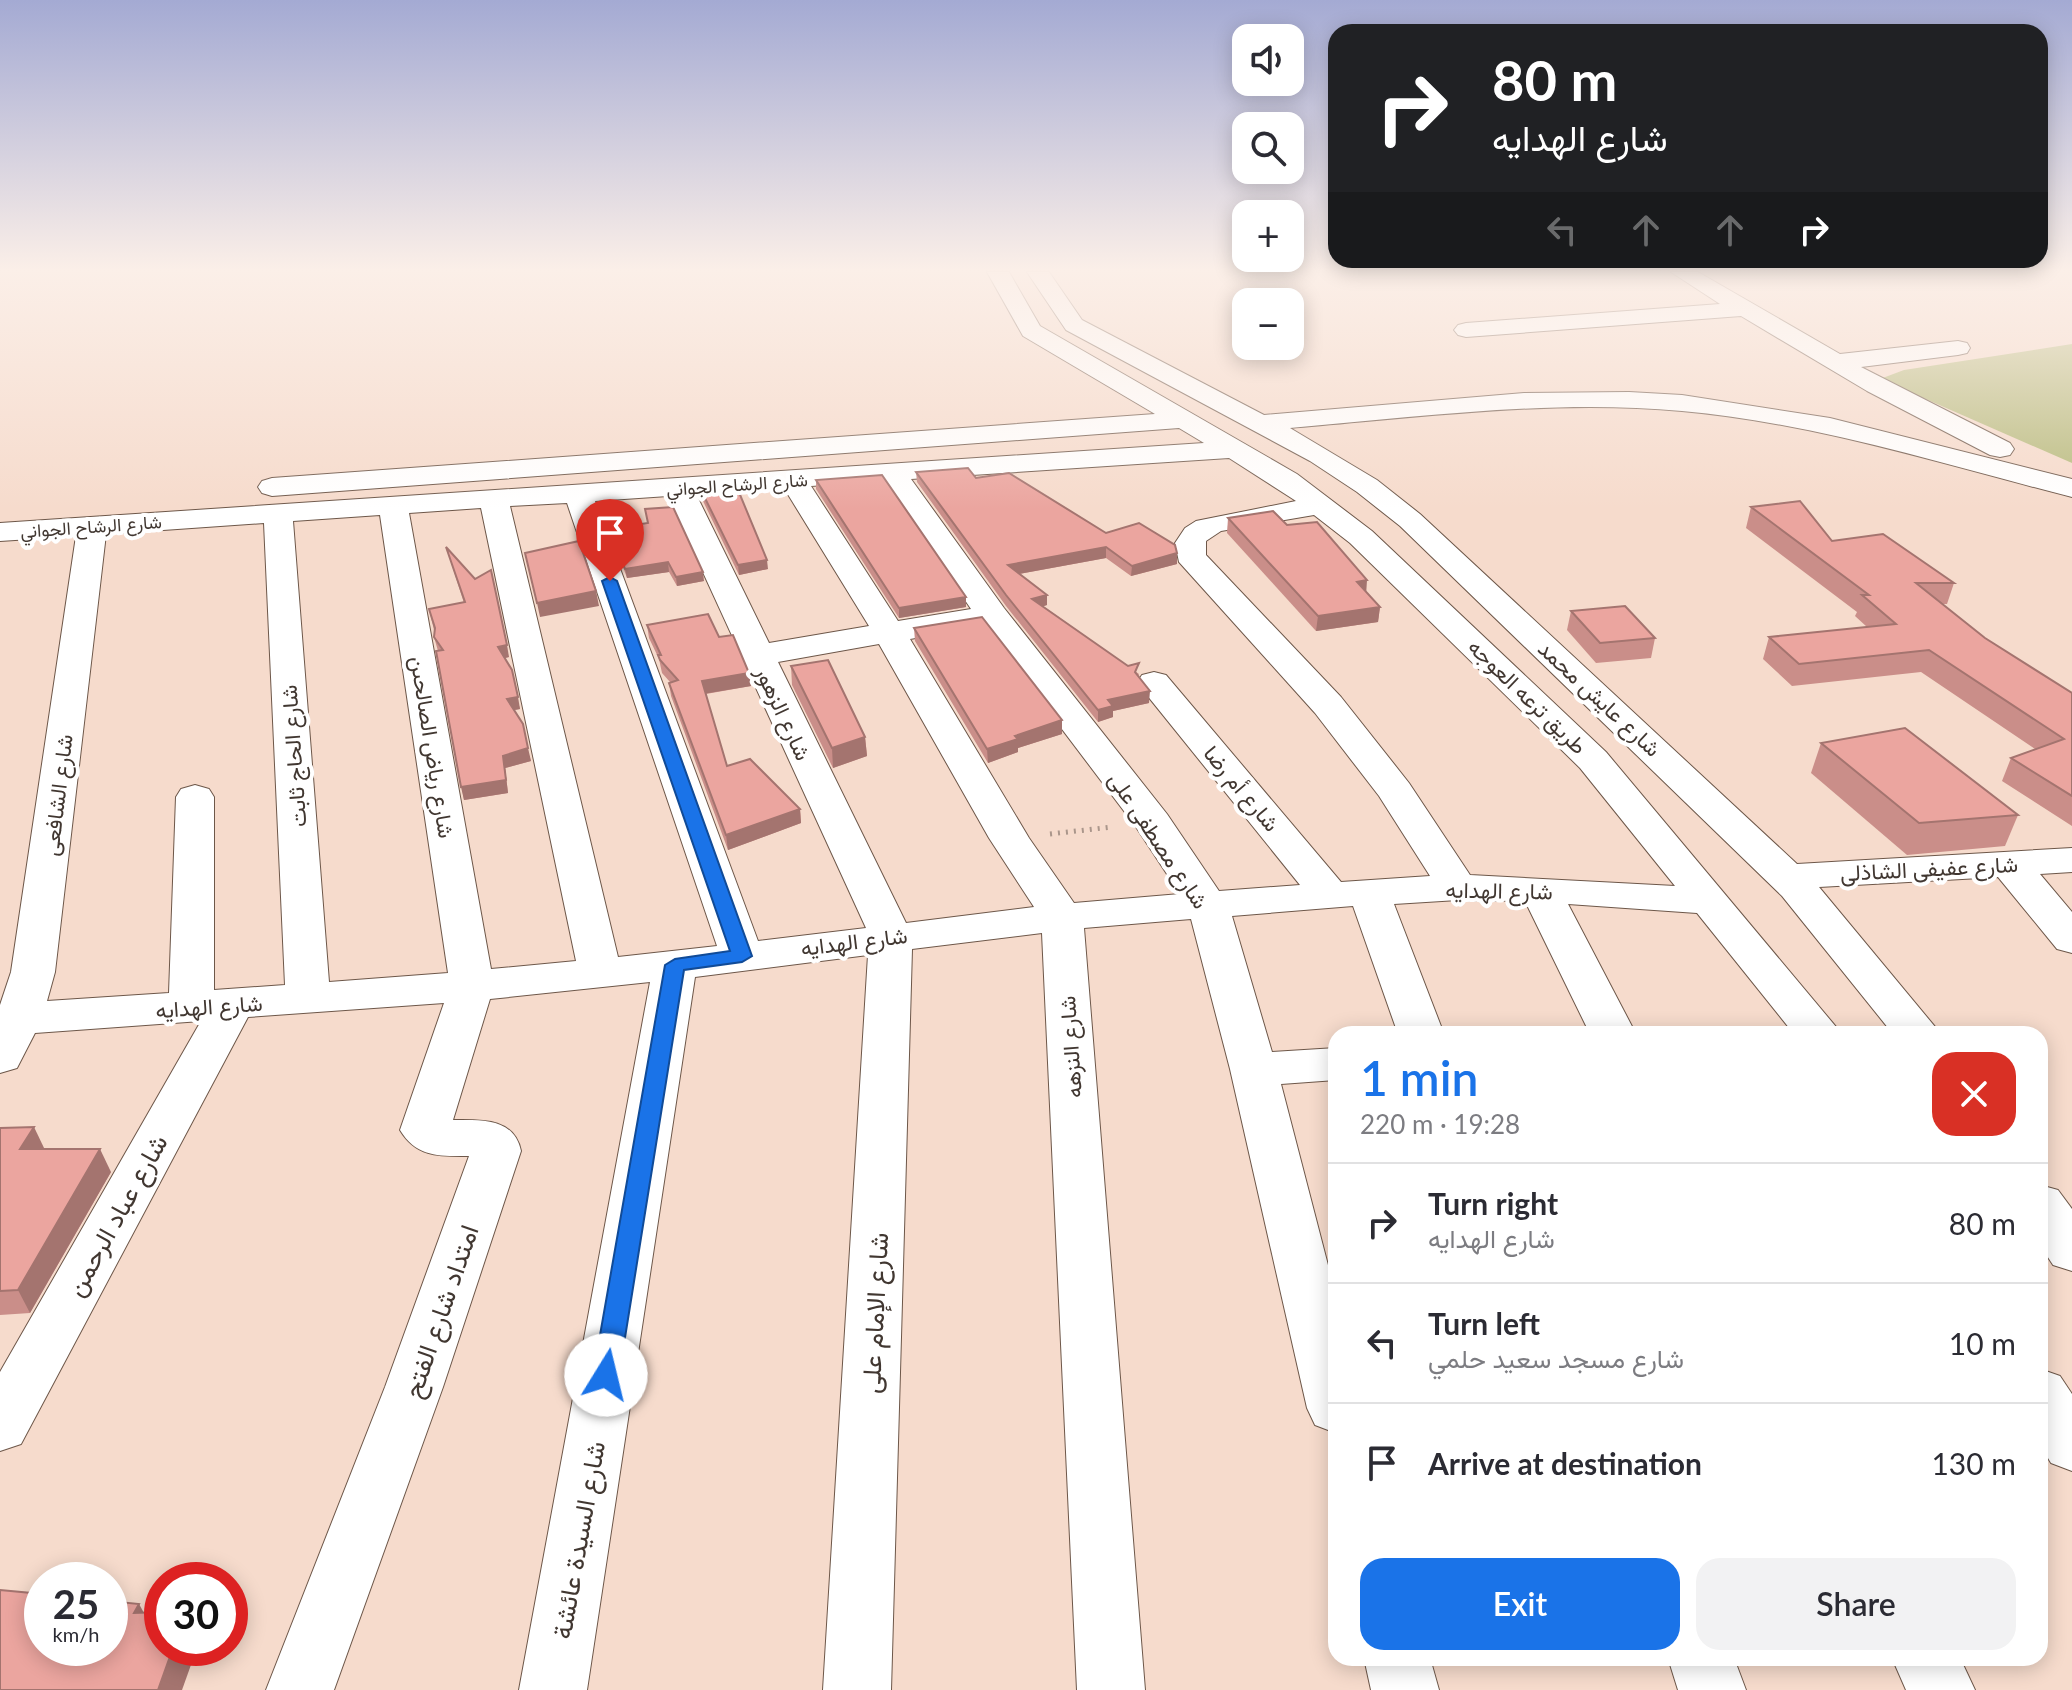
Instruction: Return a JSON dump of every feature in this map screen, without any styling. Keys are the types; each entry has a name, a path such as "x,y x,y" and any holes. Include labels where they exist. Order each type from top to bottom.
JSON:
{"street":[{"name":"طريق ترعه العوجه","path":"1064,351 1235,449 1321,505 1361,537 1593,760 1812,1026"},
{"name":"شارع عايش محمد","path":"1122,351 1320,455 1410,520 1787,877 1911,1026"},
{"path":"1818,351 1920,410 2072,486"},
{"path":"1837,362 1933,351"},
{"path":"1248,418 1554,400 1681,403 1814,421 2072,486"},
{"name":"شارع الرشاح الجواني","path":"0,507 1181,420"},
{"name":"شارع الرشاح الجواني","path":"0,532 1235,449"},
{"name":"شارع مصطفى على","path":"892,472 992,615 1153,822 1208,906 1254,1069 1328,1375"},
{"path":"793,480 889,632 1009,838 1062,917"},
{"name":"شارع الزهور","path":"679,488 891,936"},
{"path":"579,495 742,956"},
{"path":"494,501 600,972"},
{"path":"1321,505 1213,524 1198,531 1189,540 1188,551 1194,562 1328,705 1395,791 1458,887"},
{"name":"شارع رياض الصالحىن","path":"393,507 472,986"},
{"name":"شارع الحاج ثابت","path":"278,514 308,998"},
{"name":"شارع الشافعى","path":"0,1057 10,1020 33,972 92,526"},
{"path":"757,655 992,615"},
{"name":"شارع أم رضا","path":"1154,682 1350,894 1417,1026"},
{"name":"شارع عباد الرحمن","path":"0,1426 211,1006 195,797"},
{"name":"شارع عفيفى الشاذلى","path":"1787,877 2072,860"},
{"path":"2009,864 2072,939"},
{"name":"شارع الهدايه","path":"10,1020 472,986 675,965 1062,917 1350,894 1458,887 1540,889 1708,901"},
{"path":"1540,889 1609,1026"},
{"name":"شارع النزهه","path":"1062,917 1111,1690"},
{"name":"شارع الإمام على","path":"857,1690 891,936"},
{"name":"شارع السيدة عائشة","path":"553,1690 675,965"},
{"name":"امتداد شارع الفتح","path":"300,1690 414,1387 496,1151 495,1145 487,1138 435,1138 425,1130 472,986"},
{"path":"1254,1069 1328,1064"},
{"path":"2048,1200 2072,1198"},
{"path":"2048,1213 2072,1250"},
{"path":"2048,1406 2072,1445"},
{"path":"1399,1666 1405,1690"},
{"path":"1704,1666 1712,1690"},
{"path":"1929,1666 1941,1690"}],"path":[{"path":"1009,838 1153,822"}],"green space":[{"path":"2028,351 2072,351 2072,463 1880,379 1904,370"}],"building":[{"path":"968,468 976,478 1009,473 1106,533 1139,523 1175,545 1177,553 1132,566 1106,547 1008,565 1047,595 1032,599 1128,666 1139,663 1135,672 1150,691 1108,700 1113,706 1098,710 1006,595 916,472"},
{"path":"882,475 966,597 899,608 816,480"},
{"path":"736,485 767,560 738,565 700,488"},
{"path":"1800,501 1832,541 1883,534 1954,583 1916,583 1985,638 2072,693 2072,796 2011,758 2064,739 1929,650 1799,664 1769,637 1896,624 1862,595 1869,595 1751,507"},
{"path":"673,507 703,572 676,577 668,562 625,569 614,539 624,537 621,527 648,523 645,509"},
{"path":"1273,511 1287,525 1317,522 1367,580 1357,582 1380,607 1318,616 1228,518"},
{"path":"579,541 596,591 537,603 525,553"},
{"path":"446,547 475,579 491,570 507,645 498,647 512,670 518,697 507,699 523,724 528,748 503,756 506,780 461,787 436,651 443,650 434,637 435,628 429,609 465,602"},
{"path":"1625,606 1655,638 1600,643 1571,611"},
{"path":"708,614 719,637 733,635 749,673 702,681 727,766 750,759 800,809 726,835 669,683 678,680 660,660 658,655 661,655 647,625"},
{"path":"982,617 1062,720 987,749 914,628"},
{"path":"828,660 865,737 832,748 791,666"},
{"path":"1905,728 2018,815 1919,823 1821,743"},
{"path":"34,1127 20,1149 100,1149 18,1290 0,1291 0,1128"},
{"path":"0,1590 24,1592 24,1666 128,1666 128,1603 139,1604 134,1613 144,1613 144,1666 167,1666 158,1690 0,1690"}],"route":[{"path":"606,1375 675,965 742,956 610,581"}]}
